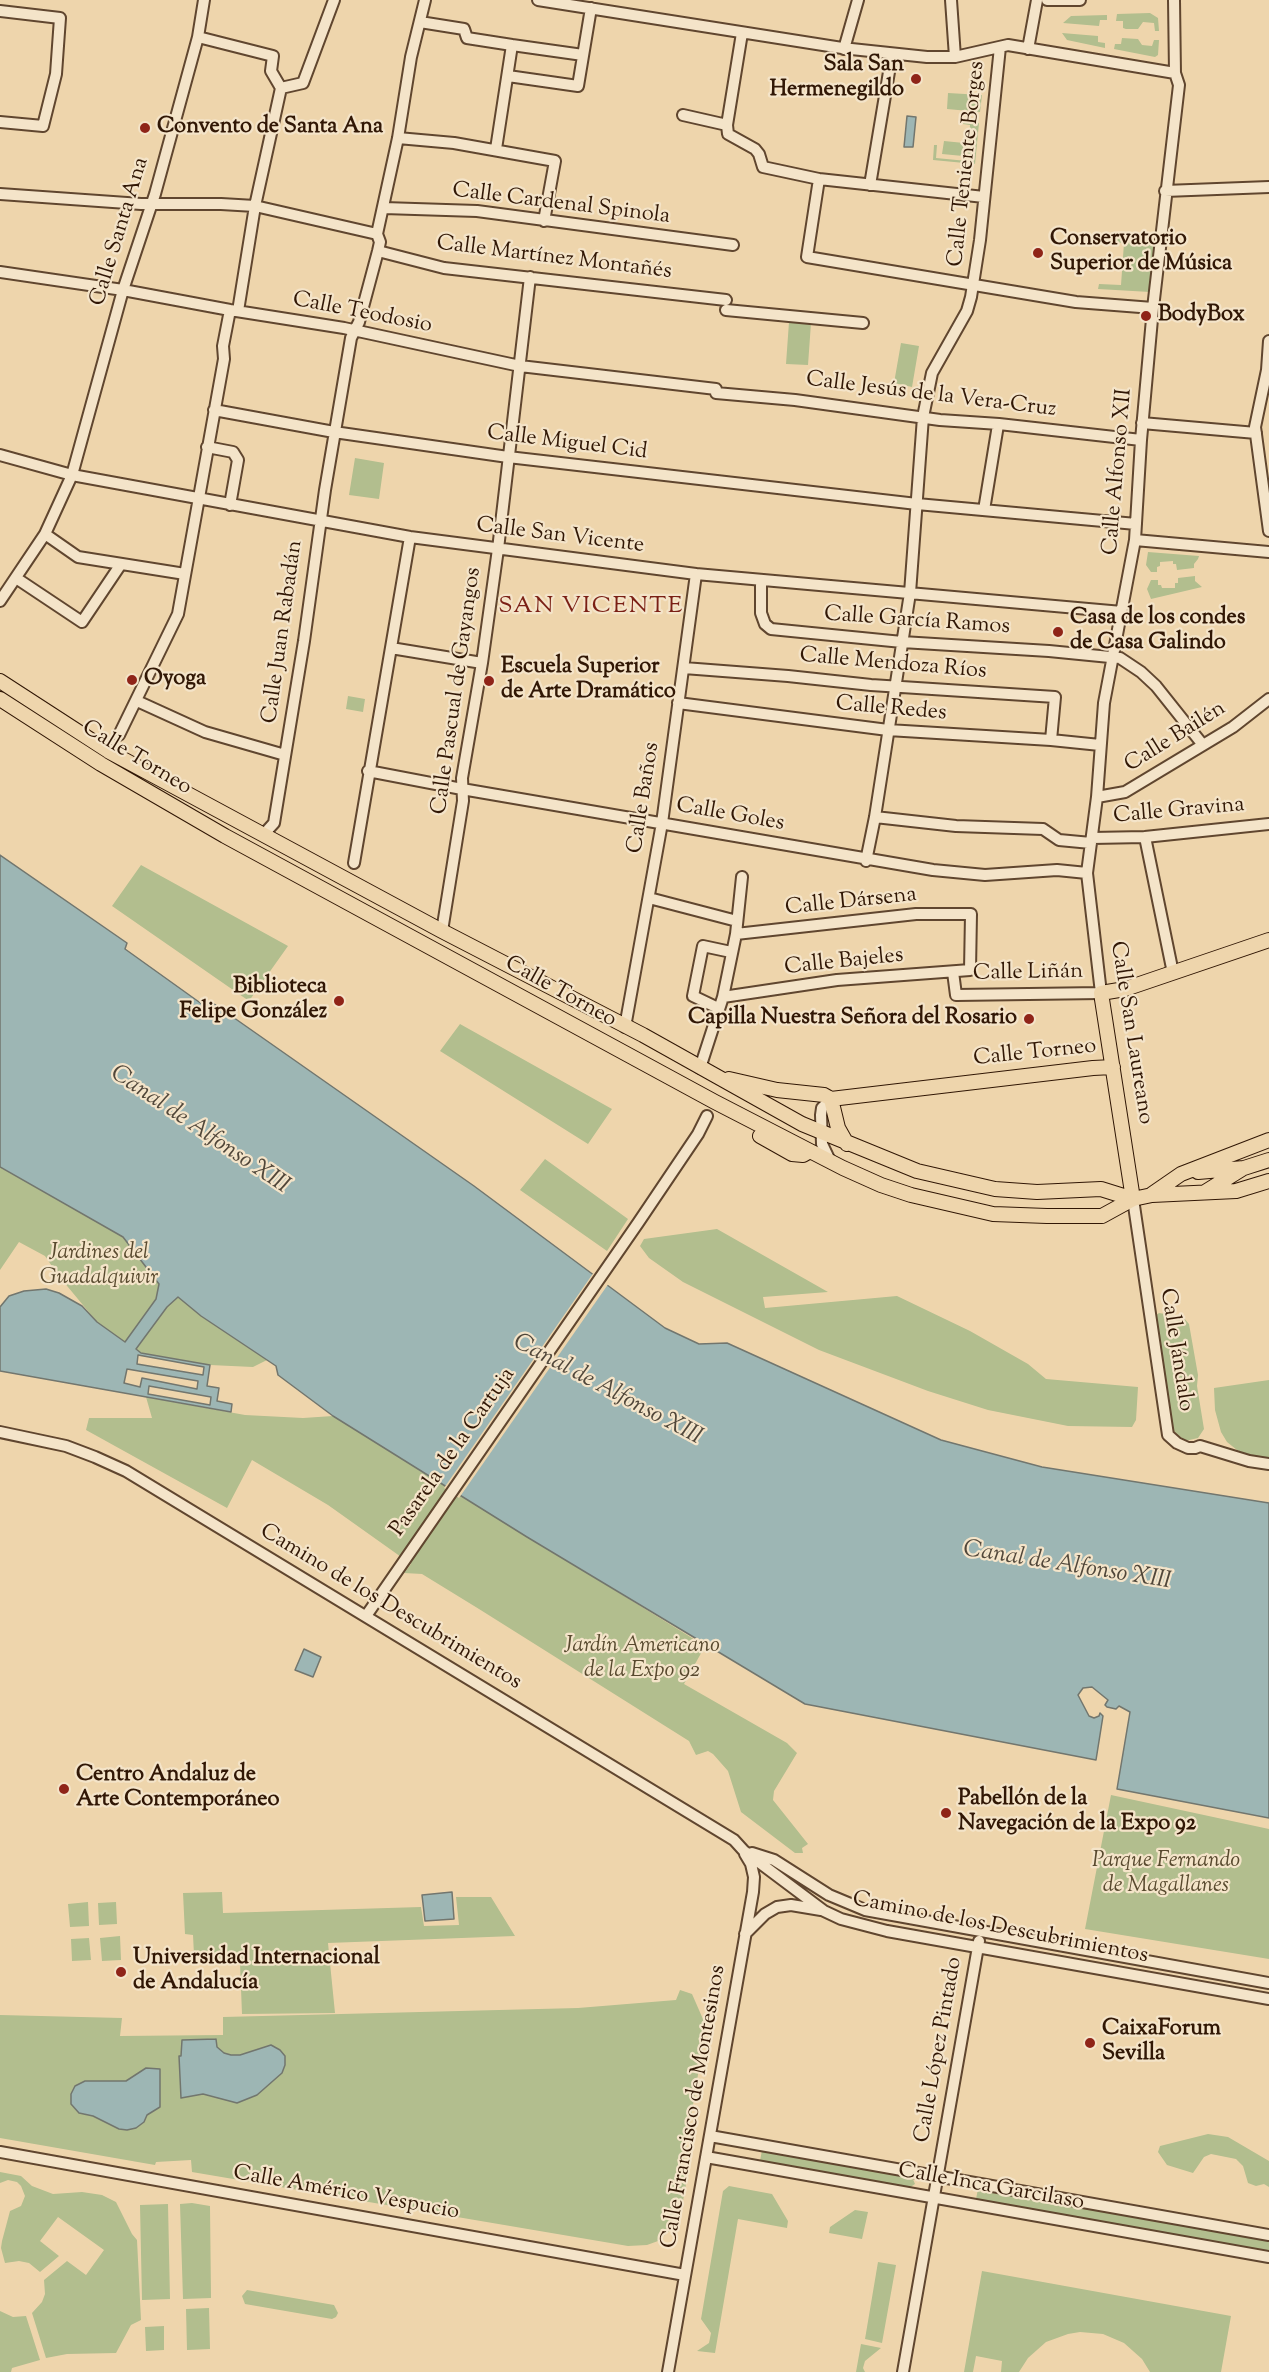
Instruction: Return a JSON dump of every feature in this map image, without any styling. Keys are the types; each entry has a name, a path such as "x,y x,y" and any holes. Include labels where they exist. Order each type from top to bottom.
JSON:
{"main road":[{"name":"Calle Torneo","path":"0,681 108,751 442,931 648,1038 802,1124 821,1141 830,1161 881,1185 911,1195 993,1214 1102,1216 1133,1199 1152,1195 1236,1191 1269,1181"},
{"name":"Calle Torneo","path":"0,699 101,764 225,836 715,1102 821,1141 847,1144 917,1171 995,1190 1037,1192 1101,1189 1133,1199"},
{"path":"1101,993 1125,989 1269,940"},
{"name":"Calle San Laureano","path":"1101,993 1133,1199"},
{"name":"Calle Torneo","path":"713,1075 777,1090 824,1095 832,1104 1113,1067"},
{"path":"832,1104 838,1128 847,1144"},
{"path":"802,1124 812,1142 821,1141"},
{"name":"Calle Torneo","path":"1152,1195 1181,1173 1269,1140"},
{"name":"Calle Torneo","path":"1181,1173 1244,1168 1269,1160"},
{"name":"Calle Torneo","path":"1204,1193 1244,1168"}],"street":[{"name":"Calle Santa Ana","path":"0,601 45,534 72,475 123,290 152,203 198,37 204,0"},
{"path":"280,88 303,83 334,0"},
{"name":"Calle Juan Rabadán","path":"264,834 274,823 334,432 338,424 351,338 356,331 380,242 377,234 398,138 411,57 425,0"},
{"path":"538,0 844,49 927,57 955,57 1004,46 1175,73"},
{"path":"844,49 858,0"},
{"path":"951,0 955,57"},
{"path":"1028,49 1037,0"},
{"path":"1047,0 1080,0"},
{"name":"Calle Alfonso XII","path":"1087,873 1097,797 1104,703 1135,540 1142,423 1153,308 1179,85 1175,73 1174,0"},
{"path":"508,76 578,87 591,8"},
{"path":"0,11 60,18 56,74 43,126 0,122"},
{"path":"420,22 464,29 467,38 583,55"},
{"path":"742,33 728,125 729,134 750,145 759,154 763,167 819,179 984,197"},
{"path":"119,735 178,615 224,359 224,346 234,311 280,88 271,71 273,56 198,37"},
{"path":"496,149 512,45"},
{"name":"Calle Teniente Borges","path":"866,861 910,593 923,417 932,372 967,311 973,285 1004,46"},
{"path":"870,185 892,54"},
{"path":"683,115 728,125"},
{"path":"398,138 496,149 555,161 544,221"},
{"path":"819,179 807,257 1076,302 1153,308"},
{"path":"1165,191 1269,187"},
{"path":"0,194 152,203 255,206 377,234"},
{"name":"Calle Cardenal Spinola","path":"384,208 477,211 733,245"},
{"name":"Calle Martínez Montañés","path":"378,251 444,268 863,323"},
{"name":"Calle Teodosio","path":"0,272 123,290 356,331 520,366 716,391"},
{"name":"Calle Pascual de Gayangos","path":"442,931 463,801 462,789 498,549 530,278"},
{"path":"1269,341 1266,392 1256,433 1269,531"},
{"name":"Calle Jesús de la Vera-Cruz","path":"716,391 923,417 1141,440"},
{"name":"Calle Miguel Cid","path":"214,410 334,432 508,458 917,504 1136,524"},
{"path":"1142,423 1256,433"},
{"path":"984,510 998,425"},
{"path":"207,447 233,452 238,460 230,505"},
{"name":"Calle San Vicente","path":"0,455 72,475 410,537 696,574 1122,612"},
{"path":"45,534 78,556 185,574"},
{"path":"354,863 410,537"},
{"path":"1135,540 1269,552"},
{"path":"16,578 82,622 121,564"},
{"name":"Calle Baños","path":"625,1027 662,823 696,574"},
{"name":"Calle García Ramos","path":"761,580 761,613 765,624 771,629 902,642 1120,658 1141,672 1156,686 1203,745"},
{"path":"391,648 482,663"},
{"name":"Calle Mendoza Ríos","path":"684,668 896,687 1055,697 1051,740"},
{"name":"Calle Bailén","path":"1097,797 1125,792 1233,727 1269,699"},
{"path":"137,701 205,732 285,755"},
{"name":"Calle Redes","path":"678,703 888,730 1051,740 1100,746"},
{"name":"Calle Goles","path":"368,771 866,861 985,875 1057,870 1087,873"},
{"name":"Calle Gravina","path":"875,817 956,826 1043,829 1059,840 1091,841 1269,824"},
{"path":"1145,837 1173,972"},
{"name":"Calle San Laureano","path":"1087,873 1101,993"},
{"path":"700,1068 712,1034 736,934 742,877"},
{"path":"649,898 737,921"},
{"name":"Calle Dársena","path":"736,934 916,914 971,914 970,970"},
{"path":"720,1002 693,996 703,946 731,952"},
{"name":"Calle Bajeles","path":"720,1002 837,980 970,970"},
{"name":"Calle Liñán","path":"953,972 956,995 1101,993"},
{"path":"821,1141 822,1108 832,1104"},
{"name":"Pasarela de la Cartuja","path":"366,1616 638,1223 705,1121"},
{"name":"Calle Jándalo","path":"1133,1199 1168,1435 1177,1443 1188,1448 1195,1449 1200,1446 1249,1461 1269,1464"},
{"name":"Camino de los Descubrimientos","path":"0,1432 66,1446 126,1471 734,1840 744,1851 824,1911 861,1925 1269,1999"},
{"name":"Camino de los Descubrimientos","path":"744,1851 774,1860 830,1895 865,1910 1269,1983"},
{"name":"Calle Francisco de Montesinos","path":"668,2372 754,1877 751,1864 744,1851"},
{"path":"745,1935 765,1914 777,1907 791,1905 824,1911"},
{"name":"Calle López Pintado","path":"903,2372 981,1932"},
{"name":"Calle Inca Garcilaso","path":"710,2136 1269,2235"},
{"name":"Calle Américo Vespucio","path":"0,2152 685,2275"},
{"name":"Calle Inca Garcilaso","path":"706,2157 1269,2257"}],"green space":[{"path":"1150,13 1158,18 1159,31 1155,31 1154,23 1143,22 1138,29 1126,29 1123,28 1123,21 1116,21 1117,14"},
{"path":"1107,15 1107,20 1100,20 1099,26 1063,23 1071,16"},
{"path":"1062,33 1098,36 1098,42 1105,43 1105,48 1067,40"},
{"path":"1122,38 1138,39 1142,45 1152,46 1154,40 1159,40 1158,55 1155,57 1114,49 1115,44 1121,44"},
{"path":"948,93 982,95 980,112 947,109"},
{"path":"963,121 979,123 975,164 933,160 934,145 937,145 936,158 967,161 970,125 963,124"},
{"path":"944,141 964,143 963,156 942,154"},
{"path":"1103,236 1154,241 1150,292 1098,289 1099,284 1121,285 1124,243 1102,241"},
{"path":"789,322 811,323 808,365 786,364"},
{"path":"901,343 919,346 912,387 894,383"},
{"path":"355,458 384,463 379,499 349,495"},
{"path":"1148,552 1199,556 1194,568 1177,570 1173,561 1160,562 1157,572 1151,572 1146,565"},
{"path":"1195,576 1195,581 1202,587 1151,599 1147,589 1151,580 1158,580 1158,585 1162,588 1175,588 1178,578"},
{"path":"348,696 365,699 363,712 346,709"},
{"path":"141,865 288,946 249,1001 112,906"},
{"path":"460,1024 612,1109 588,1144 440,1051"},
{"path":"545,1159 628,1219 607,1251 520,1190"},
{"name":"Jardines del Guadalquivir","path":"0,1167 123,1237 141,1258 159,1284 156,1299 125,1342 97,1322 45,1256 19,1242 0,1270"},
{"path":"717,1229 828,1292 763,1297 765,1308 897,1296 970,1331 1028,1364 1046,1379 1138,1387 1136,1420 1132,1427 1068,1426 988,1410 928,1391 819,1350 683,1282 649,1258 640,1246 644,1239"},
{"name":"Jardines del Guadalquivir","path":"178,1297 201,1316 267,1360 253,1367 210,1365 141,1353 136,1349 167,1306"},
{"path":"1159,1313 1183,1317 1189,1324 1204,1429 1198,1438 1185,1441 1174,1431 1155,1316"},
{"path":"1269,1380 1269,1458 1248,1455 1227,1442 1221,1432 1215,1410 1214,1388"},
{"name":"Jardín Americano de la Expo 92","path":"146,1397 245,1415 303,1418 333,1416 705,1646 684,1684 787,1743 797,1753 774,1791 773,1800 808,1844 802,1848 803,1853 795,1853 741,1812 728,1771 713,1754 708,1751 696,1755 689,1741 479,1609 422,1574 404,1573 411,1564 328,1505 252,1460 227,1508 86,1430 89,1418 152,1418"},
{"name":"Parque Fernando de Magallanes","path":"1111,1795 1269,1829 1269,1959 1085,1929"},
{"path":"222,1892 223,1913 421,1907 424,1926 459,1925 456,1897 491,1897 515,1936 328,1943 335,2013 242,2014 240,1963 215,1964 211,1955 194,1955 193,1935 185,1934 183,1893"},
{"path":"88,1902 89,1926 70,1927 68,1904"},
{"path":"116,1902 117,1924 99,1925 98,1903"},
{"path":"120,1936 121,1960 102,1961 100,1938"},
{"path":"89,1938 91,1960 72,1961 71,1939"},
{"path":"680,1990 692,1994 706,2026 682,2172 688,2173 681,2212 674,2227 658,2241 647,2245 628,2246 192,2172 191,2160 156,2162 155,2165 0,2138 0,2015 122,2018 120,2036 223,2035 223,2017 578,2008 676,2000"},
{"path":"1208,2134 1228,2137 1269,2161 1269,2187 1264,2184 1256,2186 1248,2183 1243,2166 1236,2159 1211,2154 1204,2157 1193,2173 1167,2165 1158,2152 1160,2146"},
{"path":"762,2150 912,2177 915,2184 909,2188 760,2161"},
{"path":"0,2172 21,2176 32,2186 53,2194 82,2192 102,2195 116,2202 137,2240 141,2320 131,2325 116,2353 67,2354 46,2358 32,2313 42,2302 45,2294 44,2280 67,2261 86,2275 104,2250 58,2217 40,2241 59,2256 40,2272 29,2263 19,2261 5,2263 1,2248 10,2211 21,2206 25,2196 17,2182 8,2180 0,2183"},
{"path":"729,2186 772,2194 788,2221 787,2228 738,2219 715,2353 697,2351 709,2343 711,2333 701,2319 723,2191"},
{"path":"978,2189 1269,2240 1269,2251 976,2199"},
{"path":"168,2204 170,2299 142,2300 140,2205"},
{"path":"180,2204 210,2206 211,2298 183,2299"},
{"path":"855,2210 868,2212 862,2239 829,2233 830,2227"},
{"path":"878,2262 896,2265 882,2343 865,2339"},
{"path":"982,2271 1231,2316 1221,2372 1150,2372 1142,2359 1124,2343 1103,2334 1080,2332 1046,2342 1028,2358 1019,2372 1001,2372 1002,2361 976,2356 973,2372 964,2372"},
{"path":"247,2290 334,2305 338,2313 332,2319 245,2304 242,2296"},
{"path":"209,2308 210,2349 187,2350 186,2309"},
{"path":"0,2311 13,2317 26,2316 40,2360 12,2368 11,2372 0,2372"},
{"path":"164,2326 164,2350 146,2351 145,2327"},
{"path":"861,2344 881,2348 865,2361 863,2368 865,2372 856,2372"}],"water":[{"path":"907,116 916,117 913,147 904,147"},
{"name":"Canal de Alfonso XIII","path":"0,855 127,943 125,949 206,1007 210,1001 474,1186 665,1328 699,1344 727,1343 941,1440 1042,1467 1269,1503 1269,1818 1117,1789 1130,1712 1119,1706 1116,1709 1107,1707 1105,1705 1108,1700 1092,1687 1083,1688 1078,1695 1089,1716 1094,1718 1100,1713 1103,1716 1096,1760 805,1704 527,1537 333,1416 278,1375 276,1366 201,1316 178,1297 167,1307 136,1349 141,1353 210,1365 207,1386 219,1388 217,1401 232,1404 231,1412 0,1371 0,1307 9,1296 24,1291 46,1289 59,1293 82,1306 97,1322 125,1342 156,1299 159,1284 123,1237 0,1167","holes":["138,1355 204,1367 203,1375 137,1364","127,1369 198,1381 197,1389 142,1378 140,1387 124,1383","149,1386 211,1397 210,1405 148,1394"]},
{"path":"304,1649 321,1657 313,1677 295,1670"},
{"path":"452,1892 454,1919 425,1921 422,1895"},
{"path":"216,2039 217,2047 231,2055 240,2055 271,2045 285,2056 282,2073 257,2095 237,2103 203,2094 181,2098 179,2056 181,2056 182,2040"},
{"path":"146,2068 160,2069 160,2107 147,2115 144,2122 136,2128 119,2129 93,2116 79,2113 71,2104 71,2094 75,2086 85,2081 126,2081"}],"pier":[{"path":"594,1272 609,1283 459,1498 444,1488"}],"place":[{"name":"Sala San Hermenegildo","path":"916,79"},
{"name":"Convento de Santa Ana","path":"145,128"},
{"name":"Conservatorio Superior de Música","path":"1038,253"},
{"name":"BodyBox","path":"1146,316"},
{"name":"Casa de los condes de Casa Galindo","path":"1058,632"},
{"name":"Oyoga","path":"132,680"},
{"name":"Escuela Superior de Arte Dramático","path":"489,681"},
{"name":"Biblioteca Felipe González","path":"339,1001"},
{"name":"Capilla Nuestra Señora del Rosario","path":"1029,1019"},
{"name":"Centro Andaluz de Arte Contemporáneo","path":"64,1789"},
{"name":"Pabellón de la Navegación de la Expo 92","path":"946,1813"},
{"name":"Universidad Internacional de Andalucía","path":"121,1972"},
{"name":"CaixaForum Sevilla","path":"1090,2043"}],"district":[{"name":"SAN VICENTE","path":"591,608"}]}
